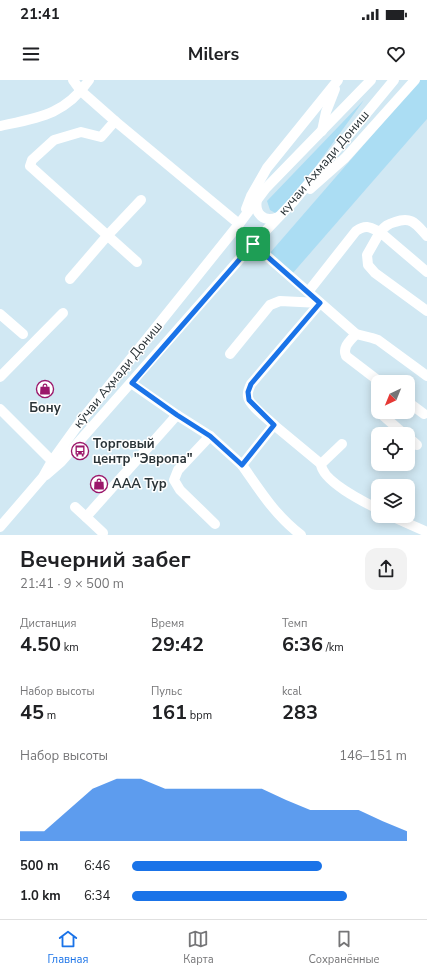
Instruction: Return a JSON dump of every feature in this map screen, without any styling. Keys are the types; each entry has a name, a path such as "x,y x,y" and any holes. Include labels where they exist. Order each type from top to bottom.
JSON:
{"street":[{"path":"73,80 81,91 115,121 240,222 251,196 267,168 339,80"},
{"path":"0,126 41,117 53,112 71,102 89,80"},
{"path":"322,131 326,112 339,80"},
{"name":"кӯчаи Аҳмади Дониш","path":"0,527 43,477 52,461 85,416 274,179 371,80"},
{"name":"кучаи Ахмади Дониш","path":"43,477 61,462 253,244 294,201 394,80"},
{"path":"294,201 345,158 414,80"},
{"path":"115,121 101,137 81,132 54,140 32,160 30,166 137,262"},
{"path":"258,199 256,205 257,211 261,216 266,219 278,217"},
{"path":"70,279 107,236 141,200"},
{"path":"427,236 413,222 404,219 386,225 380,232 367,255 368,265 375,273 427,311"},
{"path":"308,292 356,231 362,227 368,226 380,232 427,272"},
{"path":"253,244 356,334 378,340 427,376"},
{"path":"230,354 270,305 280,301 320,303"},
{"path":"320,303 251,384 248,396 251,404 321,464 323,471 344,491 371,505"},
{"path":"0,377 63,313"},
{"path":"0,314 23,334"},
{"path":"356,334 344,348 344,352 346,356 371,375"},
{"name":"кӯчаи Аҳмади Дониш","path":"132,383 210,436 242,465 273,509 290,527 301,535"},
{"path":"415,407 424,414"},
{"path":"0,409 52,461"},
{"path":"86,517 177,415"},
{"path":"387,419 396,427"},
{"path":"242,465 274,425"},
{"path":"210,436 178,470 174,480 180,490 215,524"},
{"path":"321,464 342,444"},
{"path":"75,507 103,533"},
{"path":"407,523 427,532"}],"shaded area":[{"path":"420,80 427,80 427,119 292,274 269,254"},
{"path":"364,100 290,202 277,214 270,210 267,201"}],"place":[{"name":"Бону","path":"45,389"},
{"name":"Торговый центр \"Эвропа\"","path":"80,451"},
{"name":"ААА Тур","path":"99,484"}],"route":[{"path":"253,244 320,303 251,384 248,396 251,404 274,425 242,465 210,436 132,383 253,244"}]}
